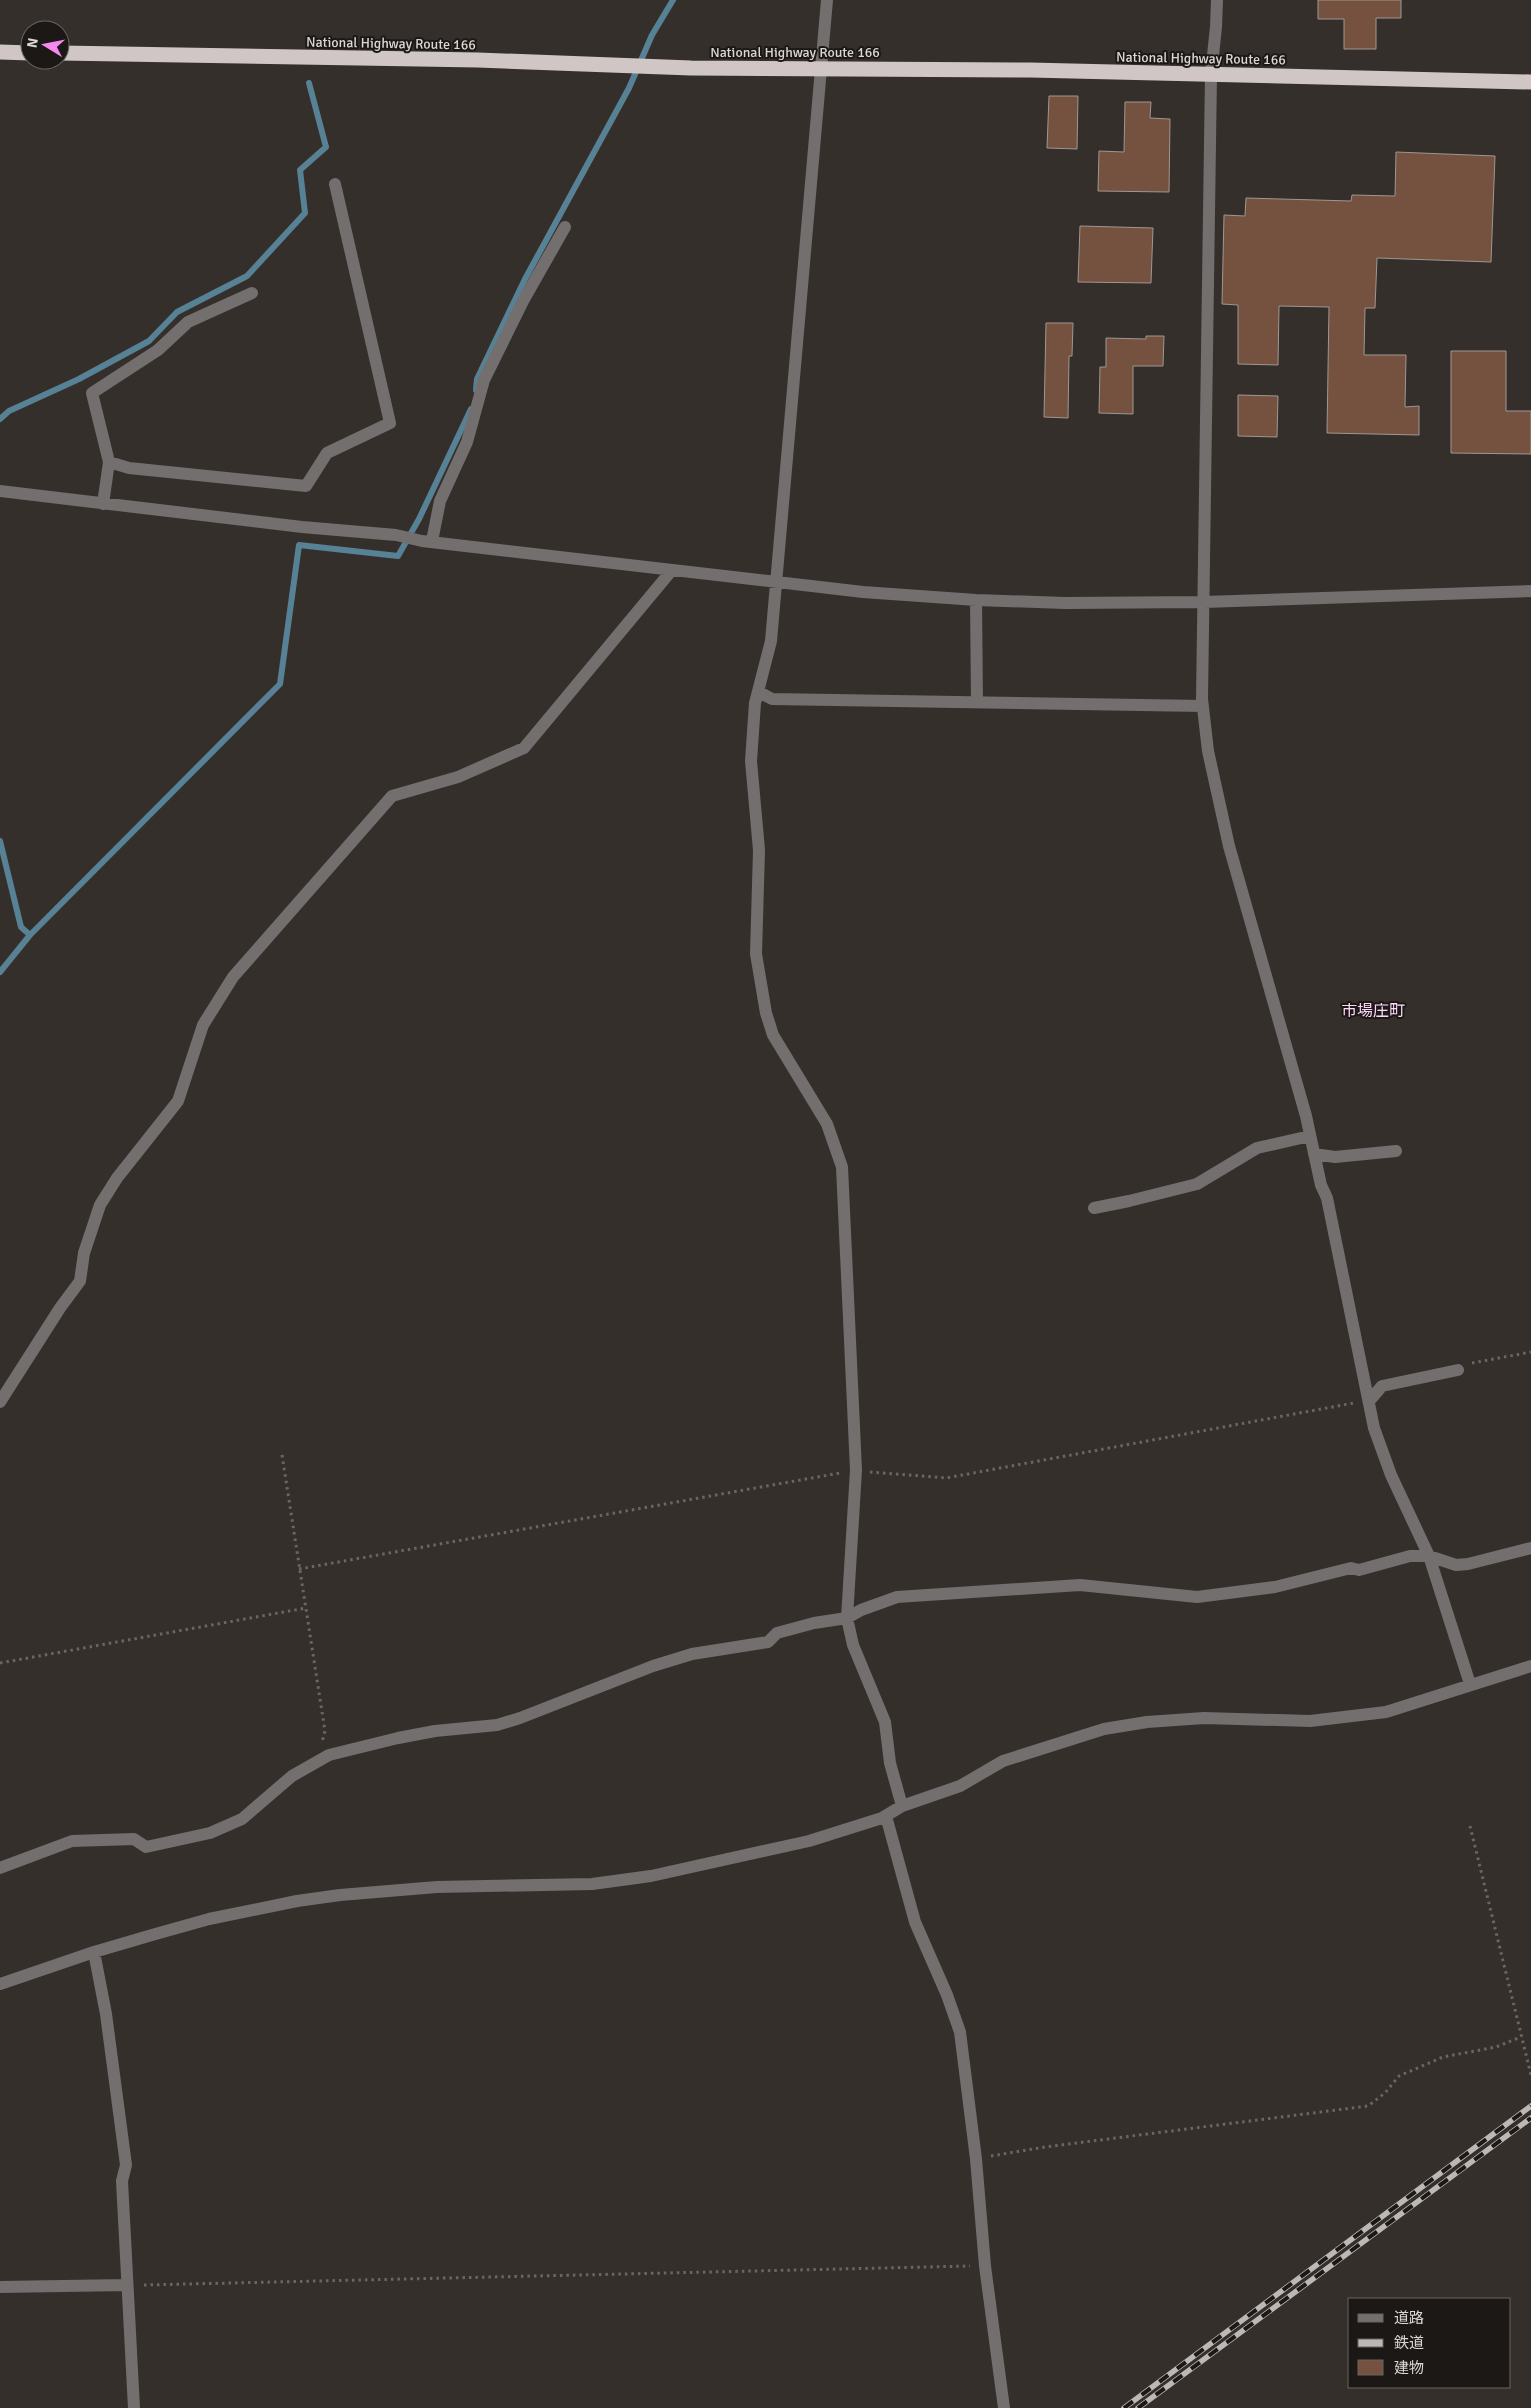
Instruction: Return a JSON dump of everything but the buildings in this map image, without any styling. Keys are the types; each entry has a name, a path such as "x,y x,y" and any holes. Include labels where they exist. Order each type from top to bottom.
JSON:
{"highway":[{"path":"0,52 20,53"},
{"name":"National Highway Route 166","path":"70,53 622,64 691,68 820,67 1531,82"}],"street":[{"path":"827,0 771,641 755,702 751,761 759,850 756,954 766,1013 773,1035 827,1124 842,1167 861,1471 847,1618 853,1645 885,1722 890,1763 902,1806"},
{"path":"1217,0 1211,74 1204,602 1203,706 1208,751 1229,846 1310,1136 1321,1185 1327,1198 1370,1400 1374,1428 1391,1475 1429,1556 1470,1684"},
{"path":"109,462 129,468 306,486 327,453 390,423 336,184"},
{"path":"427,541 440,501 467,442 484,380 523,301 565,227"},
{"path":"103,504 109,462 92,393 158,350 188,322 252,293"},
{"path":"0,491 302,527 396,535 427,541 863,592 976,600 1065,603 1204,602 1531,591"},
{"path":"0,1402 60,1308 80,1281 84,1253 100,1205 117,1178 178,1101 203,1025 233,977 392,796 458,777 524,748 672,570"},
{"path":"976,600 977,702"},
{"path":"759,692 772,699 1203,706"},
{"path":"1094,1208 1197,1184 1258,1148 1310,1136"},
{"path":"1314,1154 1335,1157 1396,1151"},
{"path":"1370,1400 1382,1386 1458,1370"},
{"path":"0,1868 72,1841 134,1840 146,1847 210,1833 242,1819 292,1776 329,1755 435,1731 497,1725 520,1718 653,1666 692,1654 768,1642 778,1633 847,1618 861,1610 898,1597 1080,1585 1197,1597 1275,1587 1352,1568 1359,1570 1410,1556 1429,1556 1456,1564 1484,1560 1531,1548"},
{"path":"0,1984 94,1952 209,1919 297,1901 340,1895 437,1887 592,1884 651,1876 809,1841 886,1816 902,1806 960,1786 1011,1758 1121,1725 1204,1718 1310,1721 1386,1712 1531,1666"},
{"path":"886,1816 915,1922 947,1996 960,2032 976,2159 985,2266 1004,2408"},
{"path":"94,1952 106,2014 126,2164 122,2181 134,2408"},
{"path":"0,2287 127,2285"}],"path":[{"path":"1458,1370 1464,1365 1531,1352"},
{"path":"299,1569 861,1471 946,1478 1370,1400"},
{"path":"282,1455 325,1731 322,1746 329,1755"},
{"path":"0,1663 306,1608"},
{"path":"1470,1826 1531,2075"},
{"path":"976,2159 1045,2147 1368,2106 1385,2093 1398,2076 1443,2057 1496,2046 1521,2036"},
{"path":"127,2285 985,2266"}],"waterway":[{"path":"476,390 477,379 525,279 629,88 652,35 673,0"},
{"path":"0,419 9,411 79,379 149,341 177,312 247,276 305,213 300,170 326,147 309,83"},
{"path":"0,972 30,935 280,684 299,545 398,556 419,519 471,409"},
{"path":"0,841 21,927 30,935"}],"railway":[{"path":"1124,2408 1531,2106"},
{"path":"1138,2408 1531,2118"}],"district":[{"name":"市場庄町","path":"1373,1010"}]}
